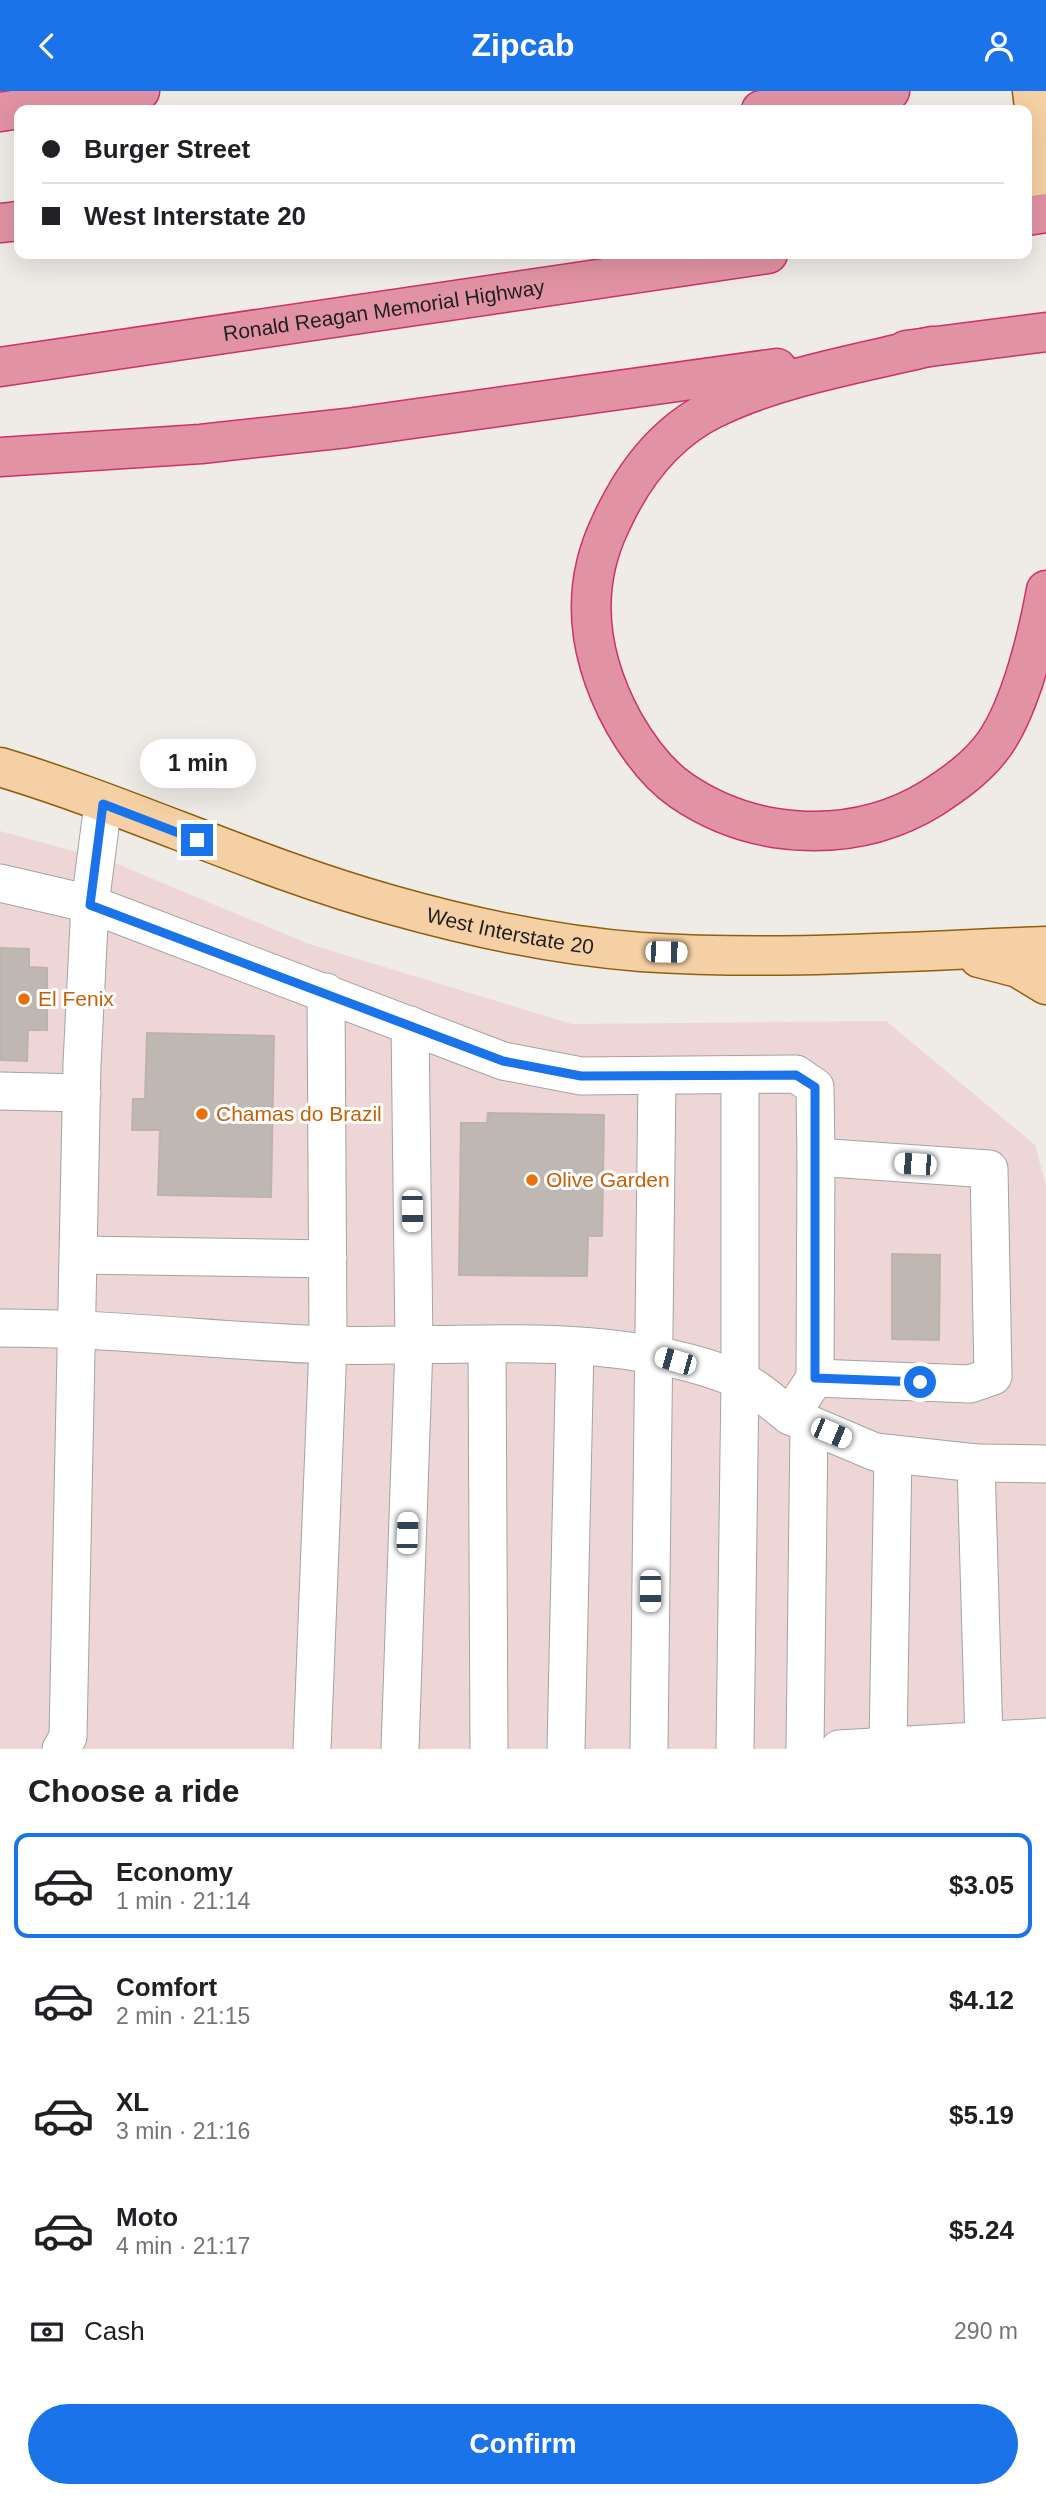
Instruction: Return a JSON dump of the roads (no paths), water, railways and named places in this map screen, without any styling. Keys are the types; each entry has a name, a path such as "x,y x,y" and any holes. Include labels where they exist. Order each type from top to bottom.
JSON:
{"highway":[{"path":"47,105 140,91"},
{"path":"795,105 890,91"},
{"name":"Ronald Reagan Memorial Highway","path":"0,367 734,259"},
{"path":"0,457 201,444 347,428 1046,332"},
{"path":"932,347 798,378 712,409 659,446 626,489 600,544 590,595 592,641 606,690 648,761 681,791 750,824 800,832 854,829 911,811 964,777 995,743 1013,705 1046,590"}],"main road":[{"path":"1032,91 1046,205"},
{"name":"West Interstate 20","path":"0,768 243,858 392,905 523,935 640,952 798,955 1046,946"},
{"path":"943,950 1018,968 1046,985"}],"street":[{"path":"61,1749 68,1737 82,1093 90,905 103,804"},
{"path":"0,883 90,905 503,1061 581,1076 796,1075 815,1087 815,1378 800,1420 805,1749"},
{"path":"312,1749 328,1345 326,992"},
{"path":"400,1749 414,1345 410,1025"},
{"path":"735,1749 740,1380 740,1075"},
{"path":"649,1749 657,1076"},
{"path":"0,1091 82,1093"},
{"path":"815,1378 970,1384 993,1375 989,1169 816,1157"},
{"path":"79,1255 328,1259"},
{"path":"0,1328 78,1328 328,1345 575,1347 653,1354 740,1380 800,1420 875,1452 976,1463 1046,1464"},
{"path":"486,1345 489,1749"},
{"path":"566,1749 575,1347"},
{"path":"888,1746 893,1454"},
{"path":"976,1463 984,1740"},
{"path":"839,1749 1046,1737"}],"place":[{"name":"El Fenix","path":"24,999"},
{"name":"Chamas do Brazil","path":"202,1114"},
{"name":"Olive Garden","path":"532,1180"}]}
